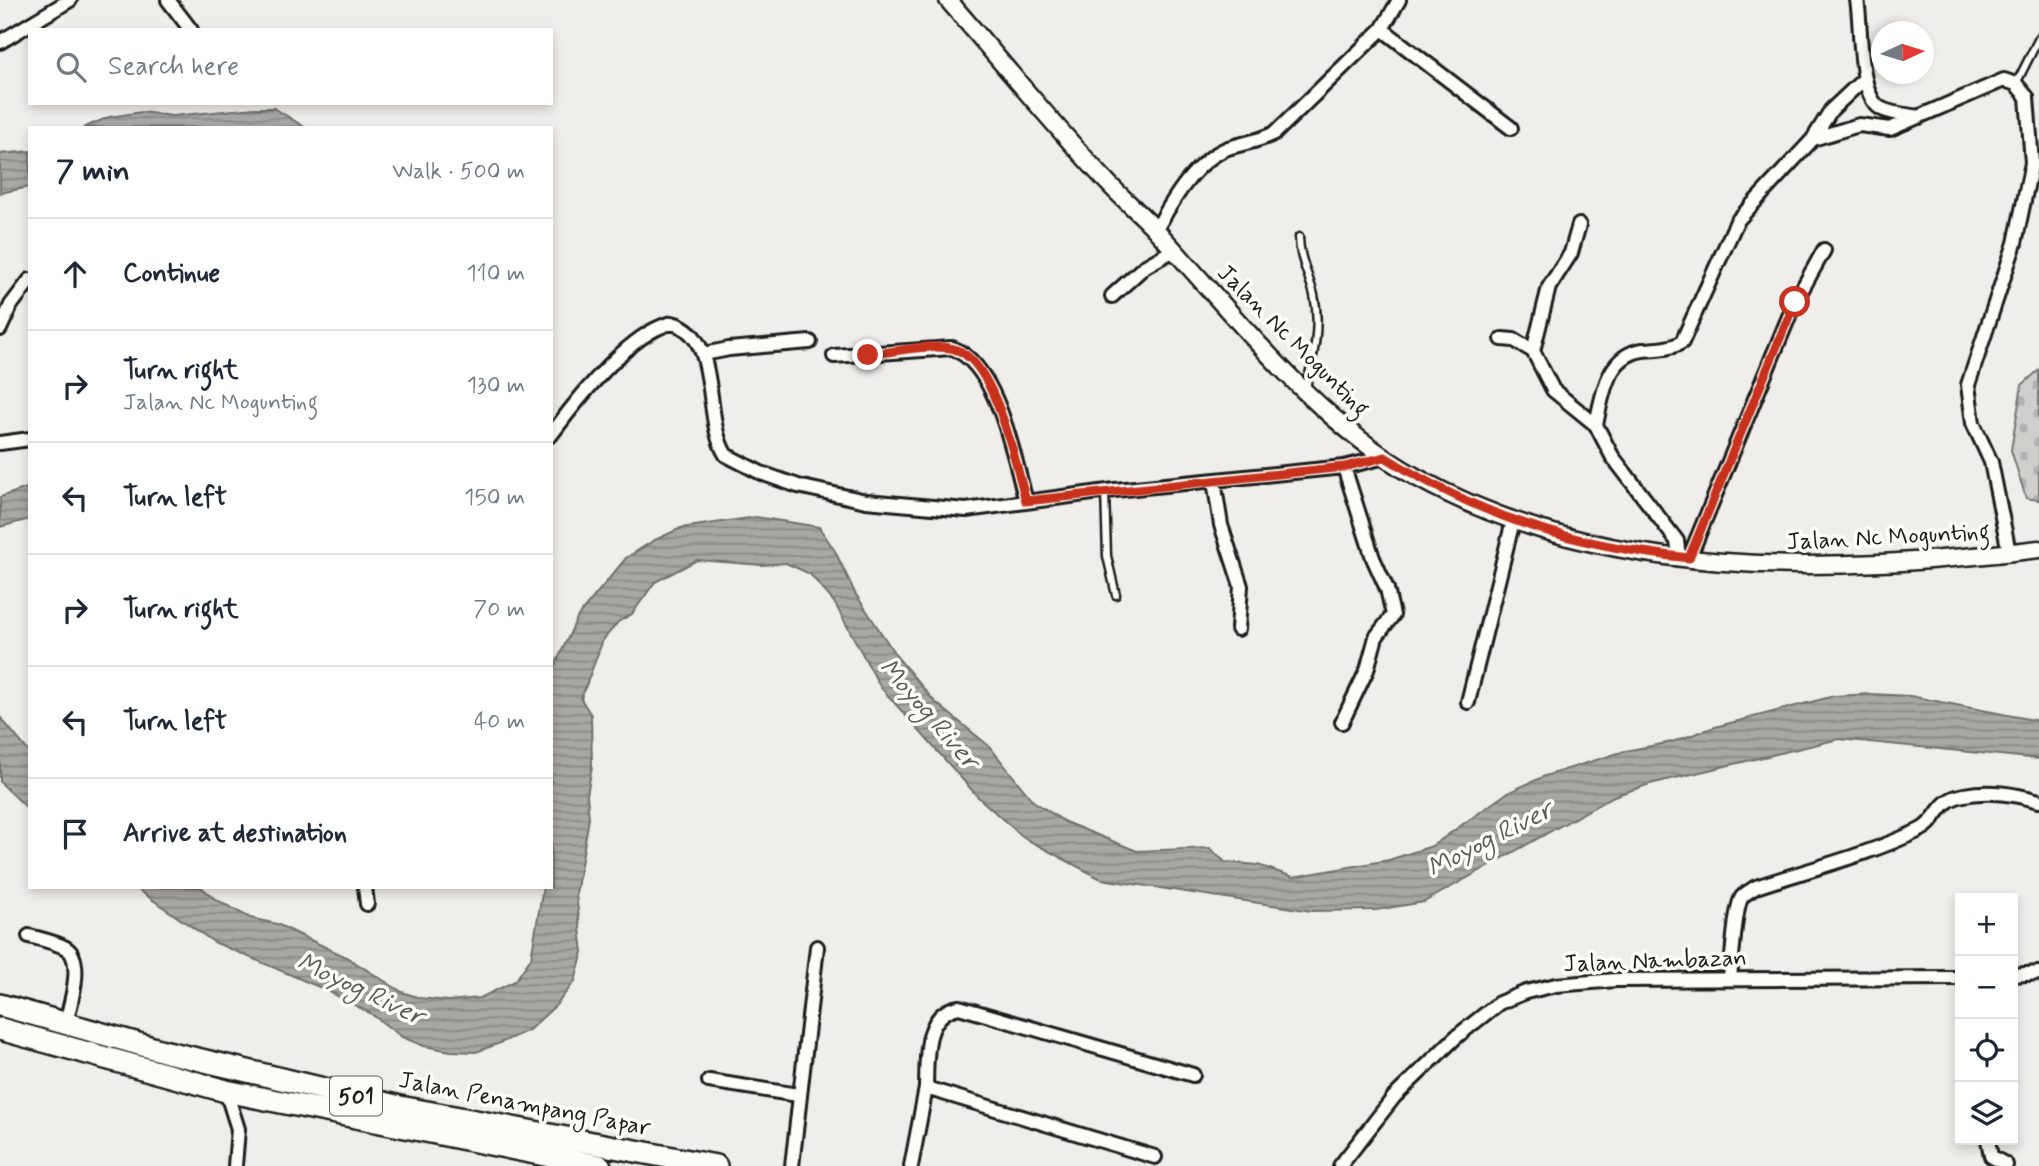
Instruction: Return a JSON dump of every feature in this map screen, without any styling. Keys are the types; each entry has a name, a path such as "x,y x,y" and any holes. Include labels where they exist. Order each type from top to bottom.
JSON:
{"main road":[{"name":"Jalan Penampang Papar","path":"0,1005 167,1052 400,1107 716,1166"},
{"name":"Jalan Penampang Papar","path":"0,1029 226,1091 600,1166"}],"street":[{"path":"0,42 70,0"},
{"path":"168,0 189,28"},
{"name":"Jalan Nc Mogunting","path":"948,0 1109,185 1156,230 1172,251 1306,390 1385,457 1454,496 1513,521 1604,547 1684,558 1766,565 1838,565 2039,549"},
{"path":"1156,230 1174,197 1212,157 1229,148 1258,142 1275,133 1382,29 1399,0"},
{"path":"1857,0 1864,79 1872,99 1881,108 1919,117"},
{"path":"1382,29 1511,128"},
{"path":"1596,425 1608,378 1620,359 1636,351 1682,342 1737,221 1813,139 1831,110 1864,79"},
{"path":"1813,139 1858,125 1890,129 2004,80 2016,84 2027,97 2030,108 2032,163 2015,243 1968,385 1973,423 1991,462 2009,552"},
{"path":"1532,351 1549,287 1571,253 1579,225"},
{"path":"1684,558 1795,302 1824,250"},
{"path":"1112,296 1144,267 1172,251"},
{"path":"0,329 11,305 28,283"},
{"path":"553,433 598,379 652,330 672,323 680,325 699,343 704,354 712,422 726,455 761,473 799,486 866,500 967,510 1105,491 1344,467 1385,457"},
{"path":"1502,339 1514,340 1532,351 1553,390 1596,425 1612,456 1677,541 1684,558"},
{"path":"704,354 810,342"},
{"path":"834,356 938,348 952,348 965,353 980,371 999,408 1026,501"},
{"path":"0,443 28,439"},
{"path":"1342,722 1367,670 1376,637 1392,615 1387,589 1373,558 1344,467"},
{"path":"1214,481 1221,525 1241,586 1238,628"},
{"path":"1468,702 1513,521"},
{"path":"1730,977 1737,907 1743,897 1756,887 1886,845 1924,828 1943,802 1962,795 2009,793 2039,801"},
{"path":"365,889 367,904"},
{"path":"29,936 65,948 73,954 75,966 66,1023"},
{"path":"792,1166 817,947"},
{"path":"2018,975 2039,973"},
{"name":"Jalan Nambazan","path":"1340,1166 1394,1097 1456,1037 1499,1003 1526,992 1579,982 1730,977 1955,978"},
{"path":"911,1166 926,1088 929,1048 936,1019 947,1009 959,1007 1193,1075"},
{"path":"709,1081 798,1095"},
{"path":"926,1088 1155,1157"},
{"path":"226,1091 238,1129 235,1166"},
{"path":"1989,1145 1991,1156 2006,1165"}],"lane":[{"path":"2016,84 2039,38"},
{"path":"1299,237 1299,251 1317,310 1316,344 1306,390"},
{"path":"1105,491 1107,555 1116,595"}],"green space":[{"path":"2039,370 2039,500 2026,498 2011,450 2022,385"}],"water":[{"path":"274,108 303,126 88,126 109,117 142,112 172,116"},
{"path":"28,151 28,187 0,193 0,154"},
{"path":"28,488 28,520 0,527 0,497"},
{"name":"Moyog River","path":"756,517 819,527 835,551 855,593 897,657 934,701 989,746 1033,801 1065,822 1137,851 1210,848 1225,862 1258,865 1293,877 1389,860 1432,846 1507,793 1545,776 1625,751 1672,742 1715,727 1834,696 1910,696 2039,721 2039,759 1839,739 1650,784 1614,796 1424,902 1376,910 1312,911 1101,879 1024,838 979,798 881,688 834,602 810,574 786,563 762,565 697,560 655,582 632,614 618,622 603,640 581,699 591,715 592,766 587,795 589,818 576,894 583,952 575,981 556,1005 529,1030 476,1052 424,1046 402,1037 370,1013 326,990 214,942 137,889 203,889 215,899 250,918 277,924 346,957 402,992 420,998 448,1001 480,998 515,981 531,958 543,889 553,889 553,670 578,616 626,558 681,528"},
{"path":"0,717 28,751 28,809 0,782"}],"route":[{"path":"868,355 938,348 952,348 965,353 980,371 999,408 1026,501 1344,467 1385,457 1416,477 1454,496 1549,534 1604,547 1689,558 1795,302"}]}
